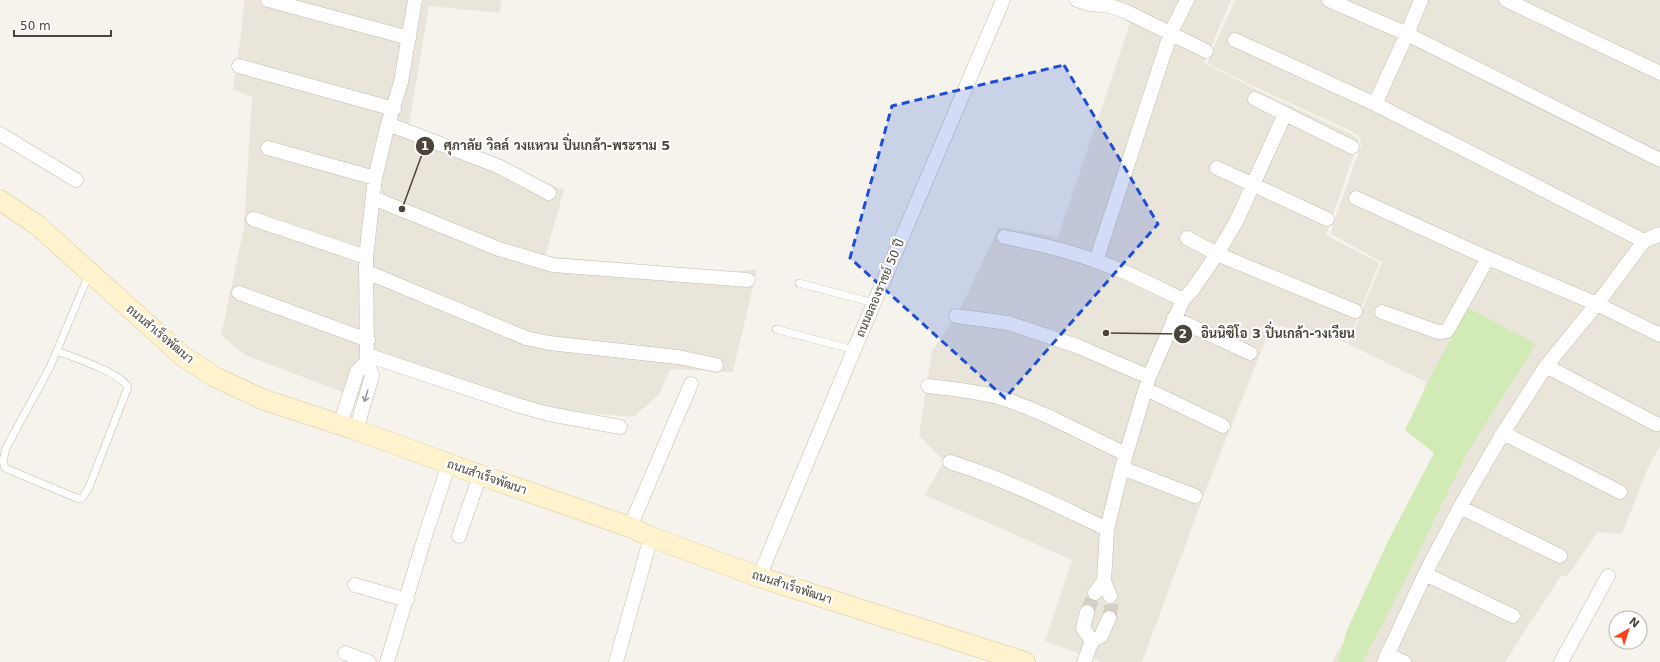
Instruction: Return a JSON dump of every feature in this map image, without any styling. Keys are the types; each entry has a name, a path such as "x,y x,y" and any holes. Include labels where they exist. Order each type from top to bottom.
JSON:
{"street":[{"path":"268,0 409,38"},
{"path":"348,428 372,376 367,358 366,257 375,178 388,124 394,109 401,82 415,0"},
{"name":"ถนนฉลองราชย์ 50 ปี","path":"759,577 1003,0"},
{"path":"1077,0 1102,6 1110,6 1125,11 1171,32 1206,51"},
{"path":"1096,261 1171,32 1186,0"},
{"path":"1329,0 1407,34 1660,160"},
{"path":"1375,104 1421,0"},
{"path":"1506,0 1660,74"},
{"path":"1236,40 1375,104 1644,241"},
{"path":"239,66 394,109"},
{"path":"1255,100 1352,147"},
{"path":"1110,596 1104,581 1107,529 1122,468 1147,383 1183,300 1193,289 1217,254 1236,222 1285,114"},
{"path":"388,124 498,166 548,193"},
{"path":"0,134 76,180"},
{"path":"268,148 375,178"},
{"path":"1217,168 1327,219"},
{"path":"373,198 499,249 553,265 748,280"},
{"path":"1356,198 1488,258 1597,304 1660,335"},
{"name":"ถนนสำเร็จพัฒนา","path":"0,200 37,225 184,357 215,377 262,399 630,526 651,537 759,577 1026,662"},
{"path":"253,220 366,257"},
{"path":"1404,662 1385,659 1425,574 1460,507 1502,433 1546,366 1597,304 1644,241 1660,234"},
{"path":"1004,237 1033,242 1096,261 1132,275 1183,300"},
{"path":"1186,238 1217,254 1355,311"},
{"path":"1382,312 1438,332 1447,331 1488,258"},
{"path":"367,272 526,338 549,343 678,357 716,365"},
{"path":"239,293 368,340"},
{"path":"956,316 1016,325 1077,346 1223,426"},
{"path":"1174,318 1250,352"},
{"path":"367,358 549,414 620,427"},
{"path":"1546,366 1656,424"},
{"path":"630,526 691,384"},
{"path":"928,386 973,391 998,397 1034,411 1126,454"},
{"path":"1502,433 1620,492"},
{"path":"950,462 1003,481 1107,529"},
{"path":"387,662 407,600 426,533 449,464"},
{"path":"1122,468 1195,496"},
{"path":"459,536 480,475"},
{"path":"1460,507 1560,556"},
{"path":"616,662 651,537"},
{"path":"1425,574 1513,616"},
{"path":"1561,662 1608,576"},
{"path":"1095,593 1104,581"},
{"path":"355,585 407,600"},
{"path":"1087,612 1083,628 1090,644"},
{"path":"1084,662 1090,644 1101,636 1109,618"},
{"path":"344,653 369,662"}],"lane":[{"path":"57,351 98,367 123,380 128,387 89,487 83,497 79,499 5,468 3,464 6,448 57,351 89,273"},
{"path":"799,283 874,303"},
{"path":"776,329 854,350"}],"highlighted area":[{"path":"1064,65 1158,224 1005,398 850,258 892,106"}],"shaded area":[{"path":"244,0 501,0 500,13 429,6 409,124 564,190 545,256 731,272 757,269 733,372 670,369 660,393 634,417 537,408 379,353 366,401 245,355 221,335 244,228 252,97 233,90 242,27"},
{"path":"1100,0 1231,0 1204,63 1263,93 1351,134 1359,140 1326,235 1379,263 1347,343 1272,324 1208,484 1142,662 1102,662 1045,641 1072,560 925,495 944,461 919,435 932,351 961,307 999,227 1058,237 1130,23"},
{"path":"1235,0 1660,0 1660,446 1647,470 1622,534 1598,532 1568,575 1560,577 1505,662 1333,662 1333,659 1363,612 1446,454 1411,428 1426,382 1348,344 1382,262 1331,234 1334,221 1361,146 1360,137 1351,131 1207,63"}],"green space":[{"path":"1468,308 1536,344 1467,453 1363,662 1338,662 1347,630 1389,539 1434,453 1405,430 1435,368"}],"tunnel":[{"path":"1087,612 1095,593"},
{"path":"1109,618 1111,608 1110,596"}],"place":[{"name":"ศุภาลัย วิลล์ วงแหวน ปิ่นเกล้า-พระราม 5","path":"402,209"},
{"name":"อินนิซิโอ 3 ปิ่นเกล้า-วงเวียน","path":"1106,333"}]}
